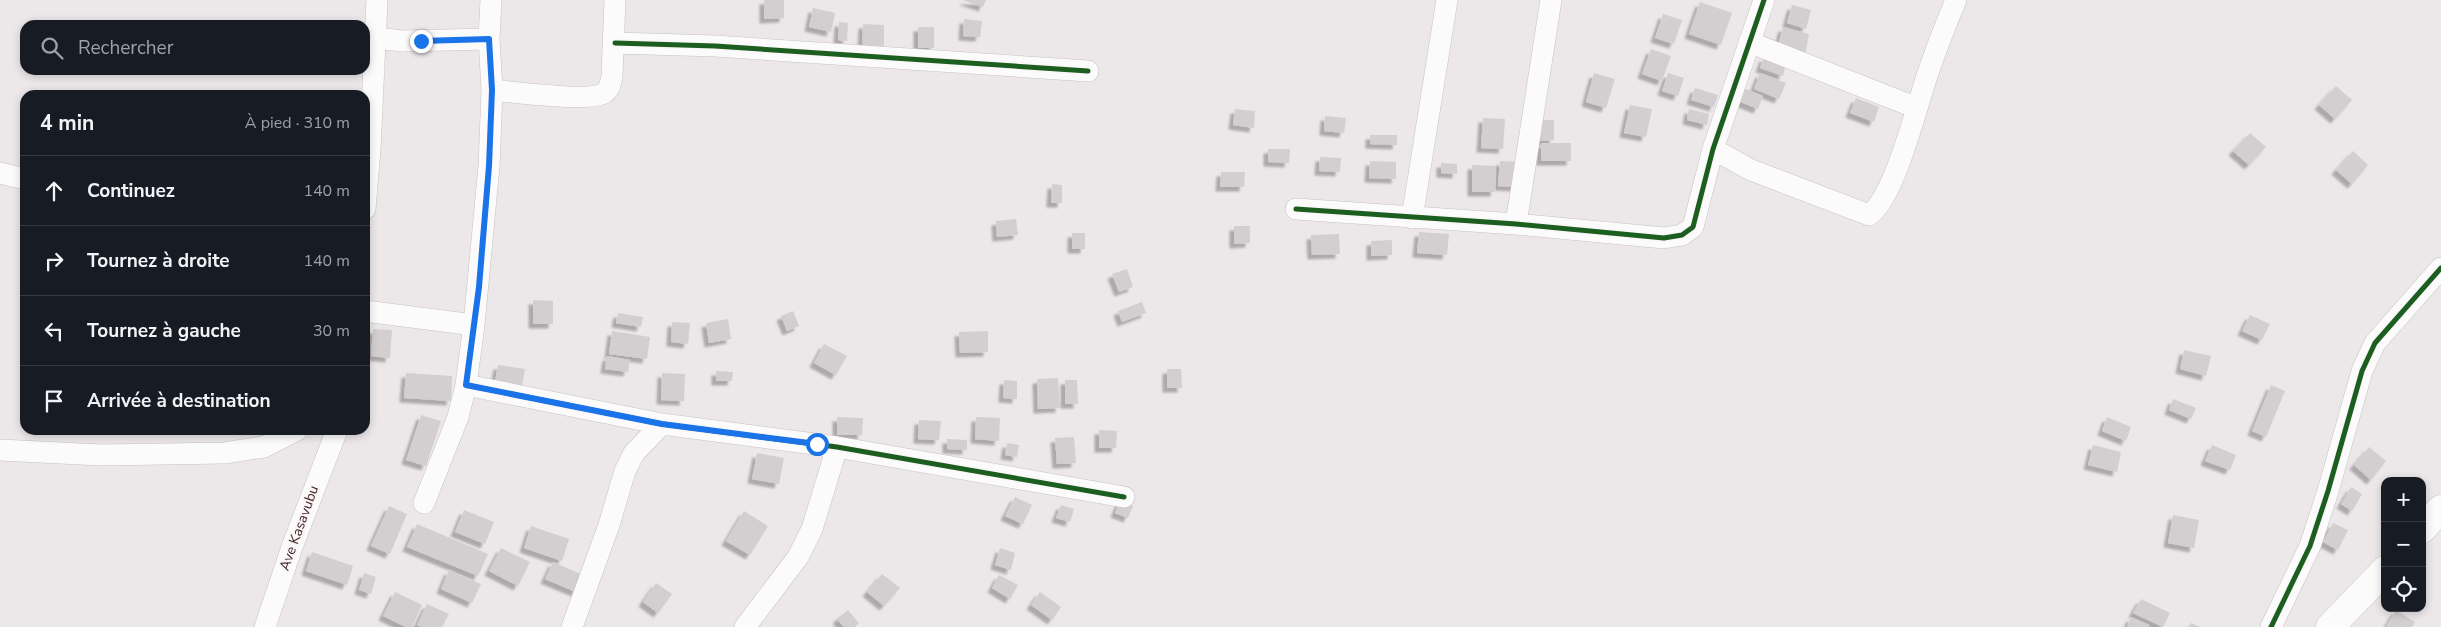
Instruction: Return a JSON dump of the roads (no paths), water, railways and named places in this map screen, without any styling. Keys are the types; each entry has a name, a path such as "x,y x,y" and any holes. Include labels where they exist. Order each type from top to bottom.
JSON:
{"main road":[{"path":"2426,525 2441,509"},
{"path":"2330,627 2381,574"}],"street":[{"path":"370,148 377,0"},
{"path":"424,503 448,445 466,385 474,325 489,166 492,90 489,39 491,0"},
{"path":"492,90 586,97 602,94 609,88 611,82 615,43 615,0"},
{"path":"1412,218 1447,0"},
{"path":"1516,224 1551,0"},
{"path":"1296,209 1516,224 1664,238 1682,235 1693,227 1713,149 1764,0"},
{"path":"1713,149 1751,170 1869,215 1880,201 1906,146 1917,108 1956,0"},
{"path":"375,38 403,41 489,39"},
{"path":"1749,42 1917,108"},
{"path":"615,43 715,46 1088,72"},
{"path":"0,173 20,178"},
{"path":"2271,627 2310,546 2328,491 2362,371 2376,343 2441,268"},
{"path":"370,312 474,325"},
{"path":"466,385 662,424 837,447 1124,497"},
{"path":"572,627 609,525 625,471 634,453 662,424"},
{"path":"0,450 101,455 224,452 264,447 287,435"},
{"name":"Ave Kasavubu","path":"265,627 295,538 335,435"},
{"path":"745,627 782,580 809,536 837,447"}]}
